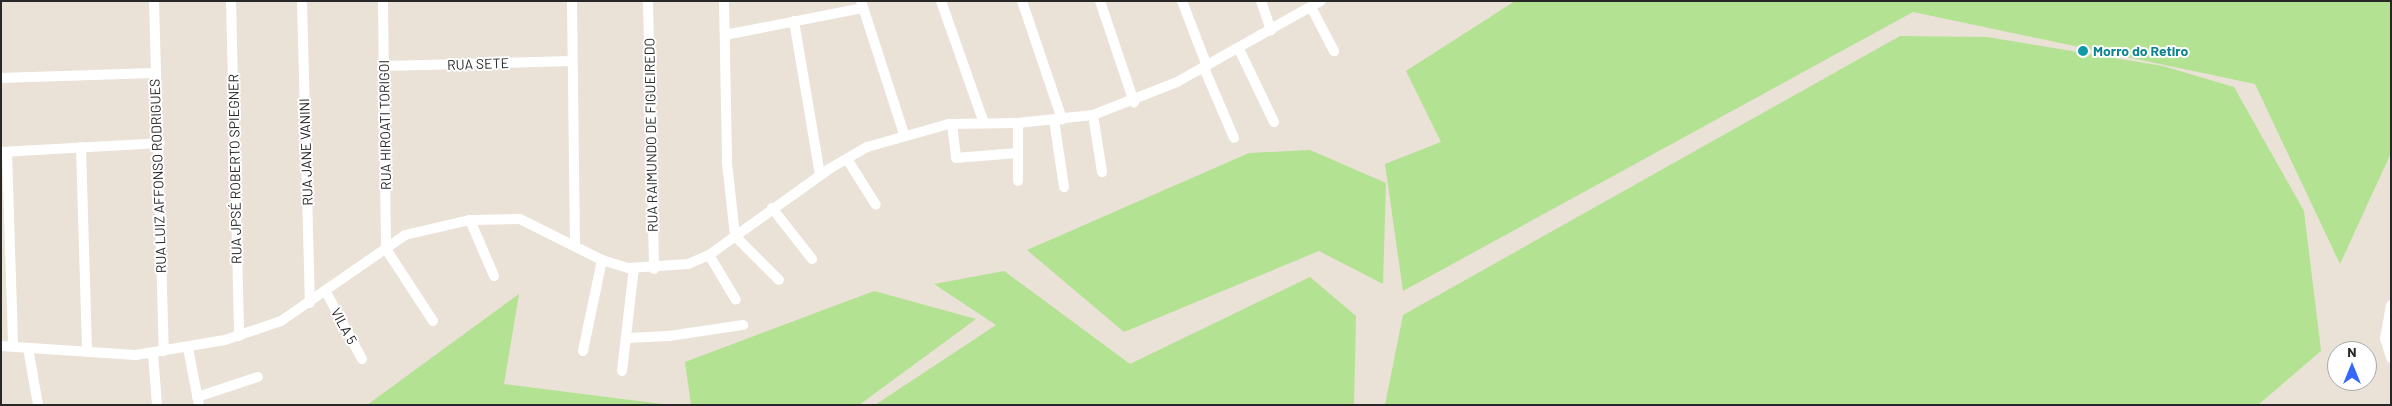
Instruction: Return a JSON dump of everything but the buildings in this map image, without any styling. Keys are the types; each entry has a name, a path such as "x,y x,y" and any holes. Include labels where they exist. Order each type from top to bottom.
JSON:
{"street":[{"name":"RUA LUIZ AFFONSO RODRIGUES","path":"154,1 154,73 160,143 157,405"},
{"name":"RUA JPSÉ ROBERTO SPIEGNER","path":"231,1 239,336"},
{"name":"RUA JANE VANINI","path":"302,1 310,303"},
{"name":"RUA HIROATI TORIGOI","path":"383,1 386,249"},
{"path":"572,1 575,244"},
{"name":"RUA RAIMUNDO DE FIGUEIREDO","path":"648,1 654,269"},
{"path":"724,1 727,163 735,236 779,280"},
{"path":"941,1 984,123"},
{"path":"1022,1 1058,119 1064,187"},
{"path":"1100,1 1134,102"},
{"path":"1182,1 1234,138"},
{"path":"1261,1 1271,30"},
{"path":"1,346 86,352 158,352 188,348 239,336 271,326 310,303 386,249 418,230 470,220 520,219 575,244 602,260 634,268 654,269 688,264 709,255 820,174 867,147 904,134 952,124 1018,123 1093,115 1134,102 1206,67 1321,1"},
{"path":"725,34 794,21 862,5 904,134"},
{"path":"1311,7 1334,51"},
{"path":"794,21 820,174"},
{"path":"1239,49 1274,122"},
{"name":"RUA SETE","path":"384,66 572,61"},
{"path":"1,78 154,73"},
{"path":"1093,115 1102,172"},
{"path":"1018,123 1018,181"},
{"path":"952,124 956,158 1017,152"},
{"path":"13,346 4,152 160,143"},
{"path":"81,147 86,352"},
{"path":"847,159 876,205"},
{"path":"772,208 812,259"},
{"path":"470,220 494,276"},
{"path":"386,249 432,321"},
{"path":"709,255 736,300"},
{"path":"583,351 602,260"},
{"path":"622,371 634,268"},
{"name":"VILA 5","path":"326,292 362,359"},
{"path":"2391,304 2388,338 2391,358"},
{"path":"627,338 669,336 743,325"},
{"path":"28,348 38,405"},
{"path":"188,348 198,401 258,377"}],"green space":[{"path":"1515,1 2391,1 2391,153 2340,264 2255,84 1913,12 1403,291 1385,164 1441,142 1406,71"},
{"path":"1900,36 1987,37 2163,66 2234,87 2304,211 2321,351 2258,405 1385,405 1403,315"},
{"path":"1310,150 1386,183 1383,284 1319,251 1124,332 1027,250 1249,153"},
{"path":"1004,271 1130,364 1310,277 1356,316 1354,405 875,405 996,325 934,284"},
{"path":"874,291 976,319 859,405 691,405 685,362"},
{"path":"519,294 504,384 670,405 367,405"}],"place":[{"name":"Morro do Retiro","path":"2083,51"}]}
